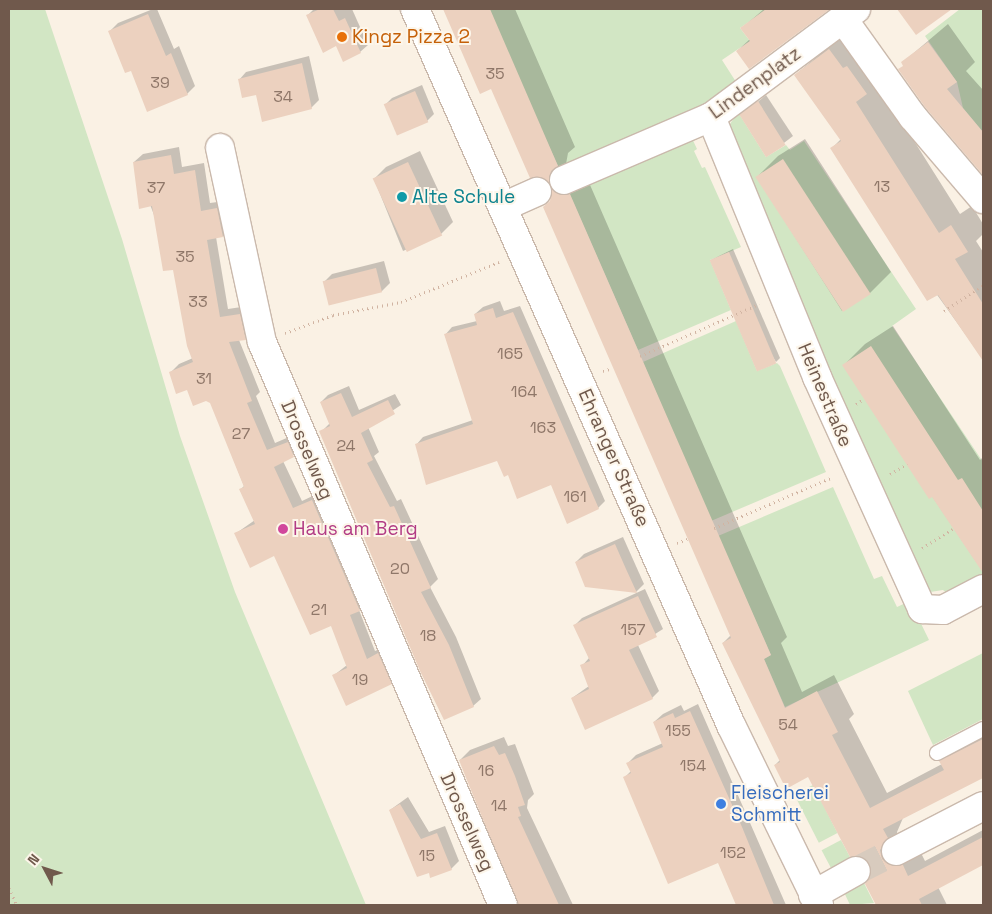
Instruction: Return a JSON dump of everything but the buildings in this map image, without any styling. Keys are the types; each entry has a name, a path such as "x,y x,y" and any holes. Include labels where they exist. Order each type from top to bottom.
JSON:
{"street":[{"name":"Ehranger Straße","path":"415,9 505,206 523,252 731,725 816,900"},
{"path":"850,14 913,117 983,199"},
{"name":"Lindenplatz","path":"564,180 711,117 850,14"},
{"name":"Heinestraße","path":"711,117 856,467 922,609 944,610 983,589"},
{"name":"Drosselweg","path":"220,148 262,342 503,905"},
{"path":"505,206 536,192"},
{"path":"896,851 983,806"},
{"path":"816,900 856,871"}],"lane":[{"path":"937,753 983,729"}],"path":[{"path":"314,322 402,302 523,252"},
{"path":"944,311 983,285"},
{"path":"640,356 783,294"},
{"path":"714,528 856,467"},
{"path":"900,561 953,529"},
{"path":"9,888 17,905"}],"green space":[{"path":"9,9 45,9 122,239 180,436 235,592 366,905 9,905"},
{"path":"485,9 792,9 756,17 740,28 750,41 722,60 738,85 696,114 561,172"},
{"path":"960,9 983,9 983,132 963,108 957,82 925,36"},
{"path":"738,112 766,157 786,145 790,150 804,141 916,309 892,326 983,462 983,578 950,596 943,590 924,593 724,133"},
{"path":"690,134 697,149 694,151 702,168 705,167 741,247 710,260 731,310 638,350 567,188"},
{"path":"736,321 757,371 777,363 780,366 826,472 711,521 643,362"},
{"path":"833,487 874,579 882,576 897,607 910,601 929,640 785,707 764,659 771,655 718,536"},
{"path":"983,653 983,719 933,745 908,691"},
{"path":"813,785 838,833 819,843 794,795"},
{"path":"841,840 852,861 833,872 822,850"},
{"path":"863,881 874,903 850,905 843,890"}],"tunnel":[{"path":"856,871 896,851"}],"place":[{"name":"Kingz Pizza 2","path":"342,37"},
{"name":"Alte Schule","path":"402,197"},
{"name":"Haus am Berg","path":"283,529"},
{"name":"Fleischerei Schmitt","path":"721,804"}]}
